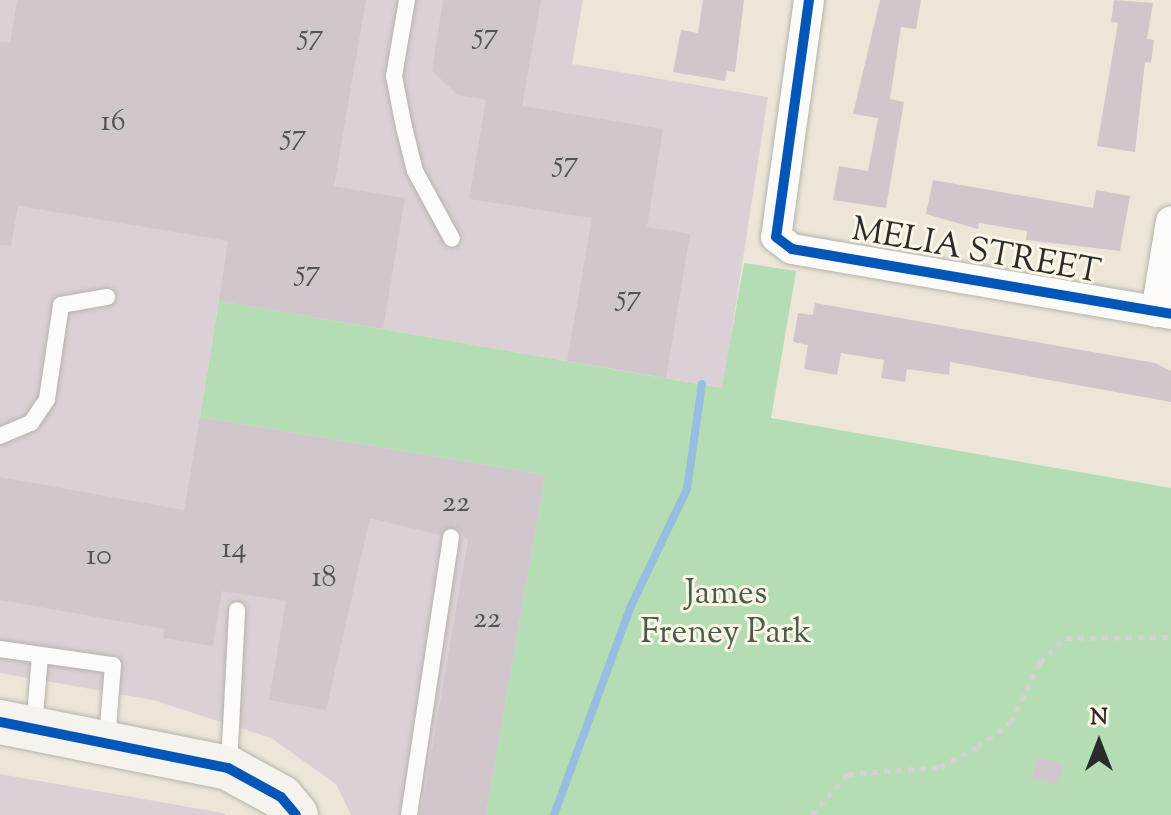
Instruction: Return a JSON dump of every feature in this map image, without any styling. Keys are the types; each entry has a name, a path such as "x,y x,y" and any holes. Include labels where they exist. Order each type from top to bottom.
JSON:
{"street":[{"name":"MELIA STREET","path":"809,0 776,237 792,249 1164,313"},
{"path":"1164,313 1171,221"},
{"path":"17,724 107,740 228,768 281,797 296,815"}],"lane":[{"path":"407,0 394,76 415,171 452,239"},
{"path":"0,436 31,423 47,399 61,305 107,297"},
{"path":"409,815 451,537"},
{"path":"228,768 237,610"},
{"path":"0,649 113,665 107,740"},
{"path":"17,724 40,655"}],"path":[{"path":"812,815 848,774 940,767 978,747 1011,722 1040,662 1066,638 1171,637"}],"shaded area":[{"path":"0,0 583,0 572,64 768,97 723,388 219,301 200,417 545,475 486,815 351,815 336,784 271,738 153,700 0,673"},
{"path":"0,774 223,813 226,815 0,815"}],"green space":[{"name":"James Freney Park","path":"744,263 796,271 771,418 1171,488 1171,815 486,815 545,475 200,417 219,301 722,388"}],"building":[{"path":"17,0 366,0 334,186 405,198 383,329 219,301 228,241 18,206 11,246 0,245 0,42 10,43"},
{"path":"443,0 541,0 522,106 663,129 647,227 690,234 666,378 567,361 592,218 469,199 486,100 458,95 432,71"},
{"path":"703,0 744,0 735,72 727,71 725,81 673,72 681,30 698,33"},
{"path":"880,0 921,0 916,29 901,27 890,99 904,102 886,208 833,200 839,166 868,171 878,118 853,114"},
{"path":"1114,0 1153,3 1147,39 1154,40 1151,63 1145,62 1135,152 1097,146 1118,23 1111,22"},
{"path":"933,180 1093,208 1096,190 1130,196 1120,251 1026,240 1027,231 979,223 978,229 926,214"},
{"path":"815,303 1155,363 1171,371 1171,402 950,362 949,375 907,369 905,382 881,378 884,360 841,353 837,375 804,369 808,345 793,342 798,313 813,315"},
{"path":"200,417 545,475 486,815 421,815 468,540 457,528 440,535 370,518 326,710 269,700 286,601 222,591 213,646 163,638 164,629 0,600 0,477 184,510"},
{"path":"1036,758 1063,763 1059,784 1032,780"}],"waterway":[{"path":"554,815 630,608 687,489 702,384"}],"cycle path":[{"path":"809,0 776,237 792,249 1171,314"},
{"path":"0,722 228,768 281,797 296,815"}]}
